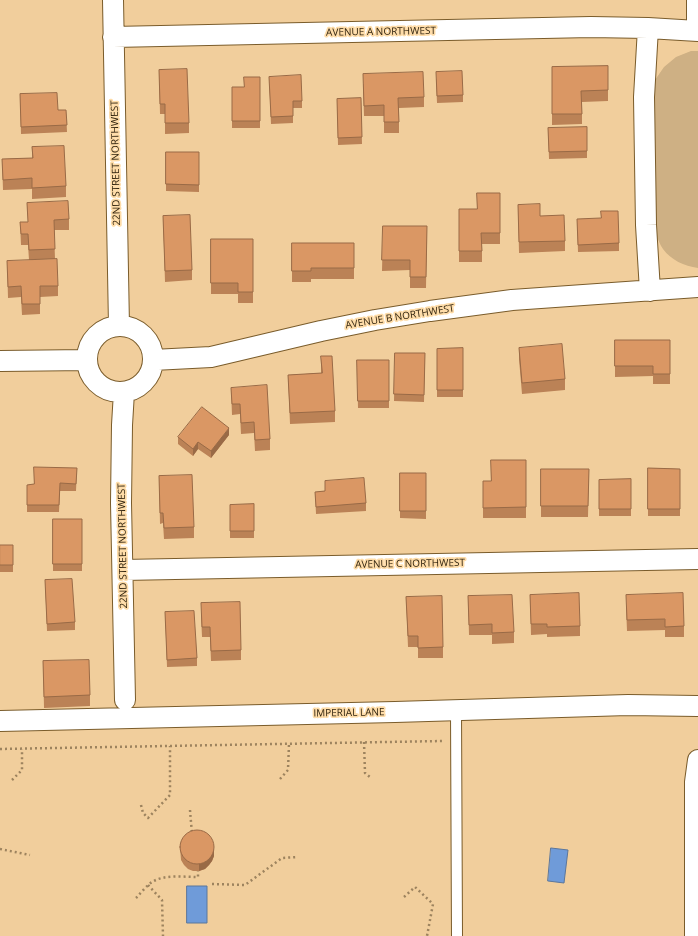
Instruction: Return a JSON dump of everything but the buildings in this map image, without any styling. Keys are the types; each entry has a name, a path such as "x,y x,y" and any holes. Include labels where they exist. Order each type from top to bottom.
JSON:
{"street":[{"name":"22ND STREET NORTHWEST","path":"113,0 120,326"},
{"path":"697,0 698,31"},
{"name":"AVENUE A NORTHWEST","path":"113,37 591,27 698,31"},
{"path":"648,28 644,97 646,224 650,291"},
{"name":"AVENUE B NORTHWEST","path":"153,360 212,357 321,331 375,320 512,300 698,287"},
{"path":"120,326 130,327 140,332 147,340 153,360 150,371 144,381 136,388 124,392 103,388 95,381 89,371 86,360 92,340 100,332 109,327 120,326"},
{"path":"0,361 86,360"},
{"name":"22ND STREET NORTHWEST","path":"124,392 121,503 125,700"},
{"name":"AVENUE C NORTHWEST","path":"123,570 698,559"},
{"name":"IMPERIAL LANE","path":"0,721 628,705 698,706"},
{"path":"696,936 696,782 698,760"}],"lane":[{"path":"456,710 457,936"}],"path":[{"path":"0,749 442,741"},
{"path":"364,742 365,773 371,778"},
{"path":"280,779 288,770 288,744"},
{"path":"141,805 143,813 148,818 170,795 170,746"},
{"path":"12,780 22,770 22,749"},
{"path":"190,810 192,838"},
{"path":"0,849 30,854"},
{"path":"212,884 245,885 282,858 298,858"},
{"path":"136,898 151,882 160,878 170,876 198,877 198,871"},
{"path":"148,885 162,900 163,936"},
{"path":"404,897 415,886 433,904 427,936"}],"shaded area":[{"path":"691,51 698,51 698,268 683,264 666,253 656,234 651,96 655,80 664,67 676,57"}],"water":[{"path":"551,848 568,850 564,883 548,881"},
{"path":"187,886 207,886 207,923 187,923"}]}
